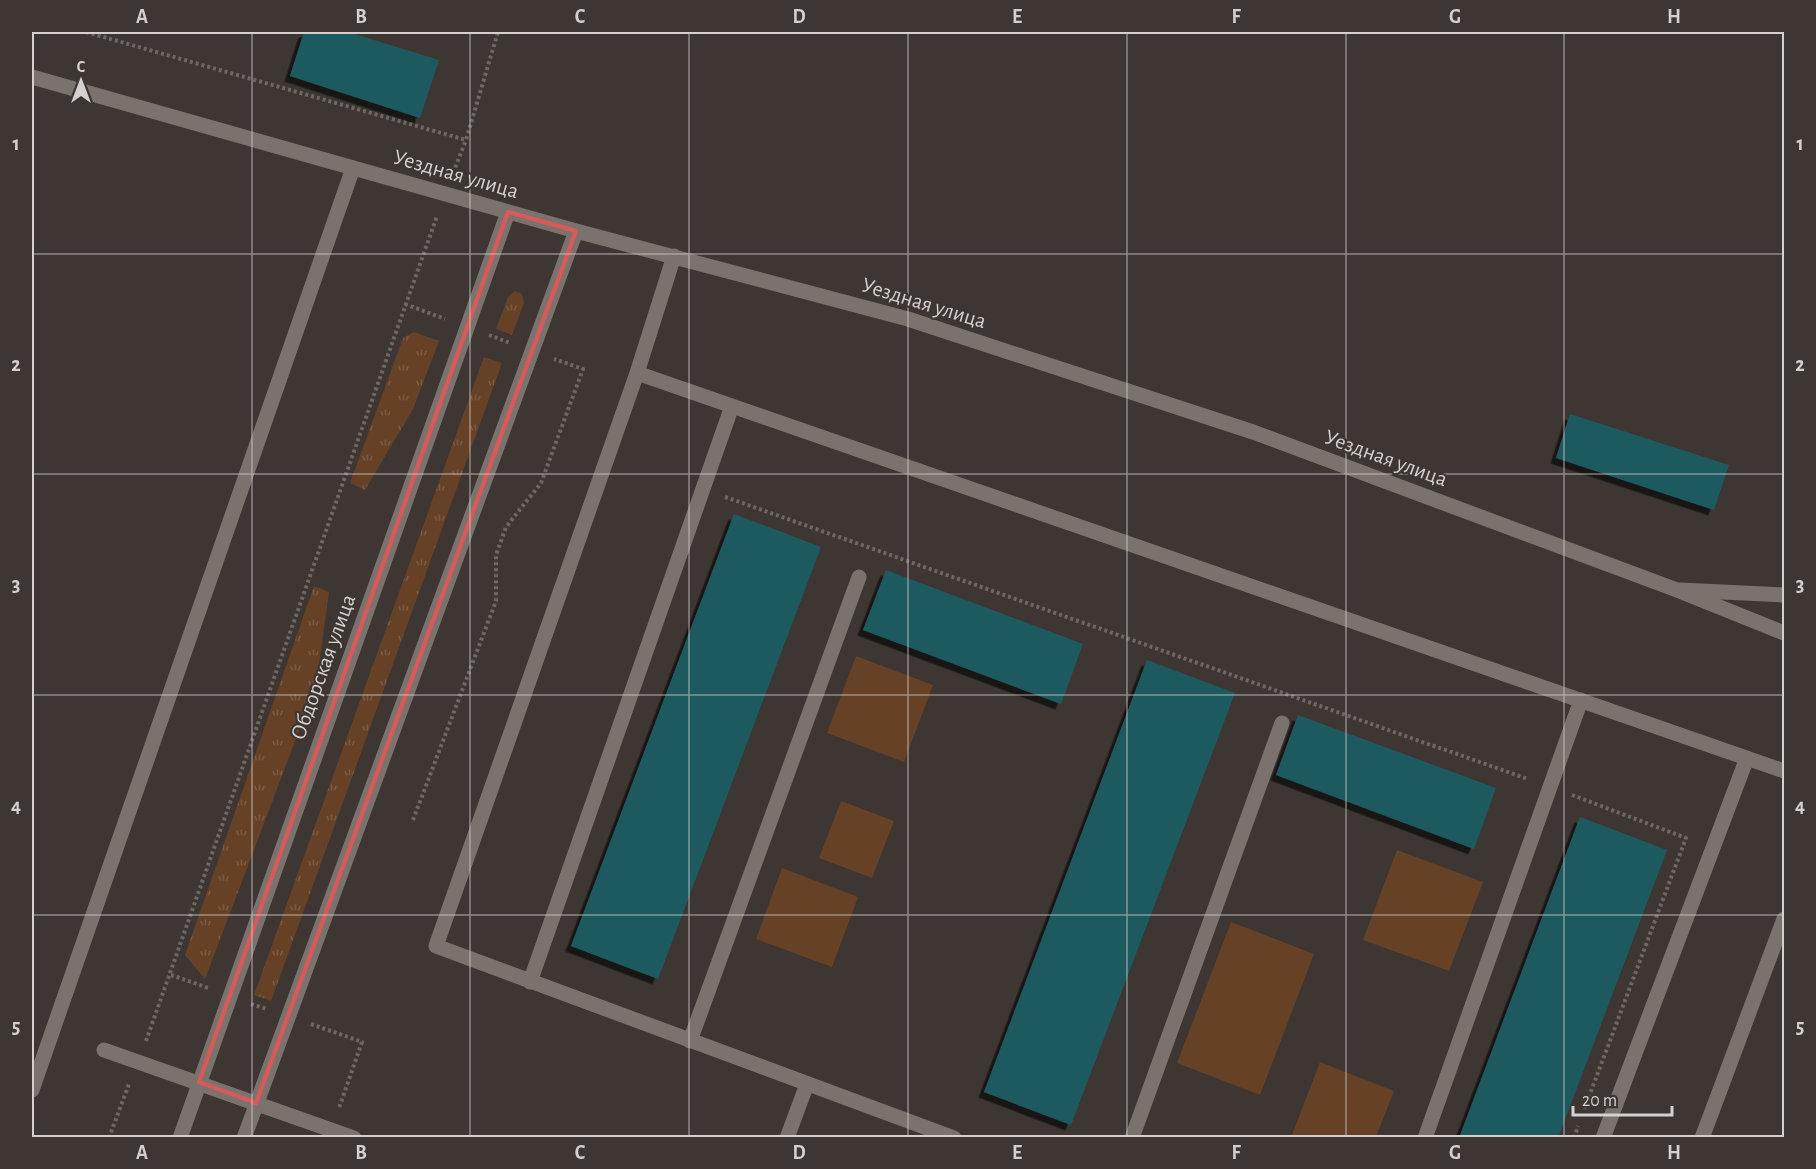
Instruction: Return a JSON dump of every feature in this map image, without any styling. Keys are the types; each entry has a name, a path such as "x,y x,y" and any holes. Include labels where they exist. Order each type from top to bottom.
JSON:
{"street":[{"name":"Уездная улица","path":"32,77 576,231 908,320 1253,432 1677,590 1785,633"},
{"path":"32,1090 353,168"},
{"name":"Обдорская улица","path":"180,1137 508,212"},
{"path":"244,1137 576,231"},
{"path":"674,256 637,373 436,946 954,1137"},
{"path":"637,373 1785,771"},
{"path":"530,982 732,406"},
{"path":"690,1041 859,577"},
{"path":"1677,590 1785,595"},
{"path":"1425,1137 1581,700"},
{"path":"1132,1137 1282,723"},
{"path":"1603,1137 1747,758"},
{"path":"1702,1137 1785,919"},
{"path":"104,1050 354,1137"},
{"path":"787,1137 807,1084"}],"path":[{"path":"86,32 466,140"},
{"path":"109,1137 171,975 445,194 466,140 498,32"},
{"path":"722,496 1550,787 1686,838 1574,1137"}],"highlighted area":[{"path":"508,212 576,231 256,1103 199,1082"}],"green space":[{"path":"515,291 522,294 524,303 512,335 496,329 508,297"},
{"path":"414,332 439,341 413,409 365,490 350,483 403,338"},
{"path":"484,357 502,363 271,1001 254,995"},
{"path":"314,586 329,592 316,686 205,979 185,955"},
{"path":"856,656 933,685 904,762 827,733"},
{"path":"841,801 894,821 872,878 819,858"},
{"path":"1397,850 1483,882 1449,971 1363,940"},
{"path":"782,868 858,897 832,967 756,939"},
{"path":"1231,922 1314,954 1260,1095 1177,1063"},
{"path":"1320,1062 1394,1091 1376,1137 1298,1138 1292,1135"}],"building":[{"path":"304,32 348,32 439,60 420,118 290,76"},
{"path":"1570,414 1729,465 1714,510 1556,458"},
{"path":"734,514 821,547 658,979 571,946"},
{"path":"886,570 1083,644 1061,704 863,630"},
{"path":"1147,660 1235,693 1071,1125 984,1092"},
{"path":"1298,715 1496,788 1474,849 1276,775"},
{"path":"1580,817 1667,850 1558,1138 1459,1138"}]}
